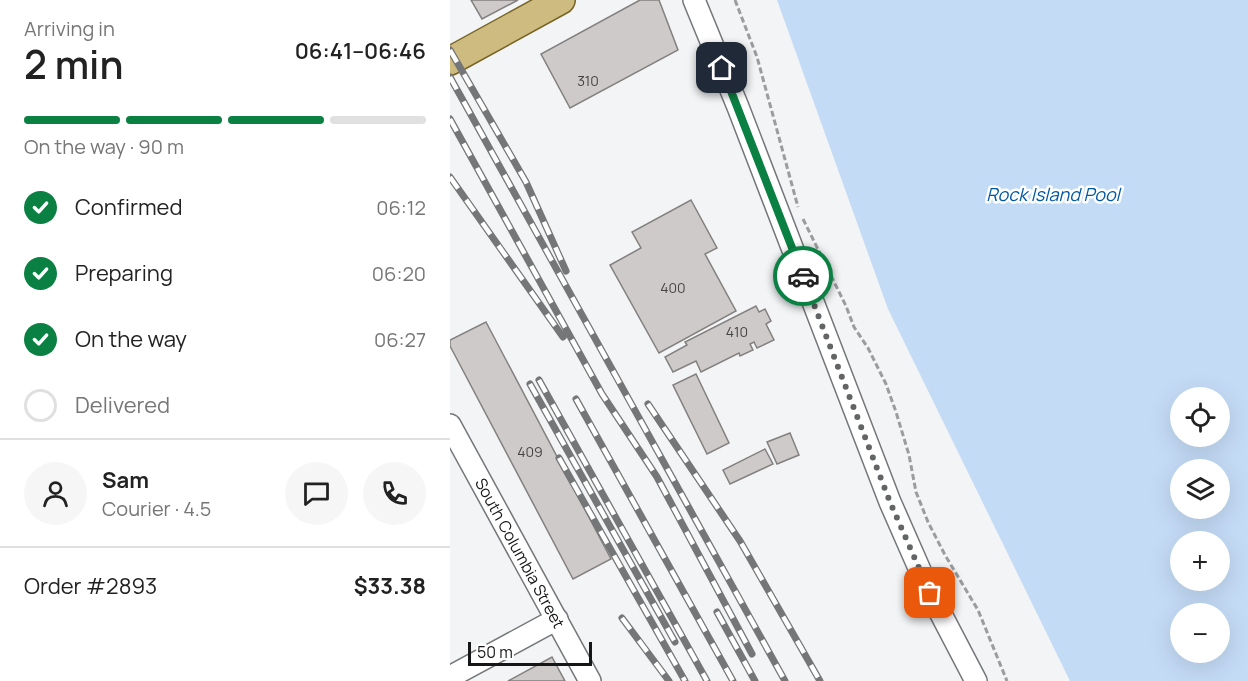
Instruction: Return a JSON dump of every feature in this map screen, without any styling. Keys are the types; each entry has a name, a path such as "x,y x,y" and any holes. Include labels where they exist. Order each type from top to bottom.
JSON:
{"main road":[{"path":"450,61 561,0"}],"street":[{"path":"694,0 738,106 903,534 930,593 976,681"},
{"name":"South Columbia Street","path":"450,425 590,681"},
{"path":"450,679 557,619"}],"path":[{"path":"735,0 757,57 800,213 854,327 868,348 886,384 909,455 916,492 928,522 978,610 1007,681"}],"water":[{"name":"Rock Island Pool","path":"777,0 1248,0 1248,681 1070,681 888,309"}],"building":[{"path":"471,0 518,0 482,19"},
{"path":"640,0 659,0 678,50 570,108 541,54"},
{"path":"691,200 717,248 705,254 736,311 659,353 610,265 641,248 632,232"},
{"path":"756,306 759,312 765,309 771,321 766,324 774,340 757,348 754,342 750,344 753,350 740,356 739,353 701,372 696,361 673,372 665,357 687,345 685,342"},
{"path":"486,322 611,559 573,579 450,346 450,340"},
{"path":"696,374 729,443 707,454 673,385"},
{"path":"790,433 799,455 777,464 767,442"},
{"path":"765,449 773,464 730,484 723,470"},
{"path":"552,657 565,681 508,681"}],"railway":[{"path":"450,50 526,182 566,271"},
{"path":"450,77 785,681"},
{"path":"450,119 602,394 657,477 752,654"},
{"path":"450,177 563,337"},
{"path":"539,380 707,681"},
{"path":"530,384 675,642"},
{"path":"576,399 733,681"},
{"path":"648,404 740,541 820,681"},
{"path":"559,458 685,681"},
{"path":"717,612 755,681"},
{"path":"622,618 669,681"}],"way so far":[{"path":"803,276 890,502 930,593"}],"route":[{"path":"722,68 803,276"}]}
